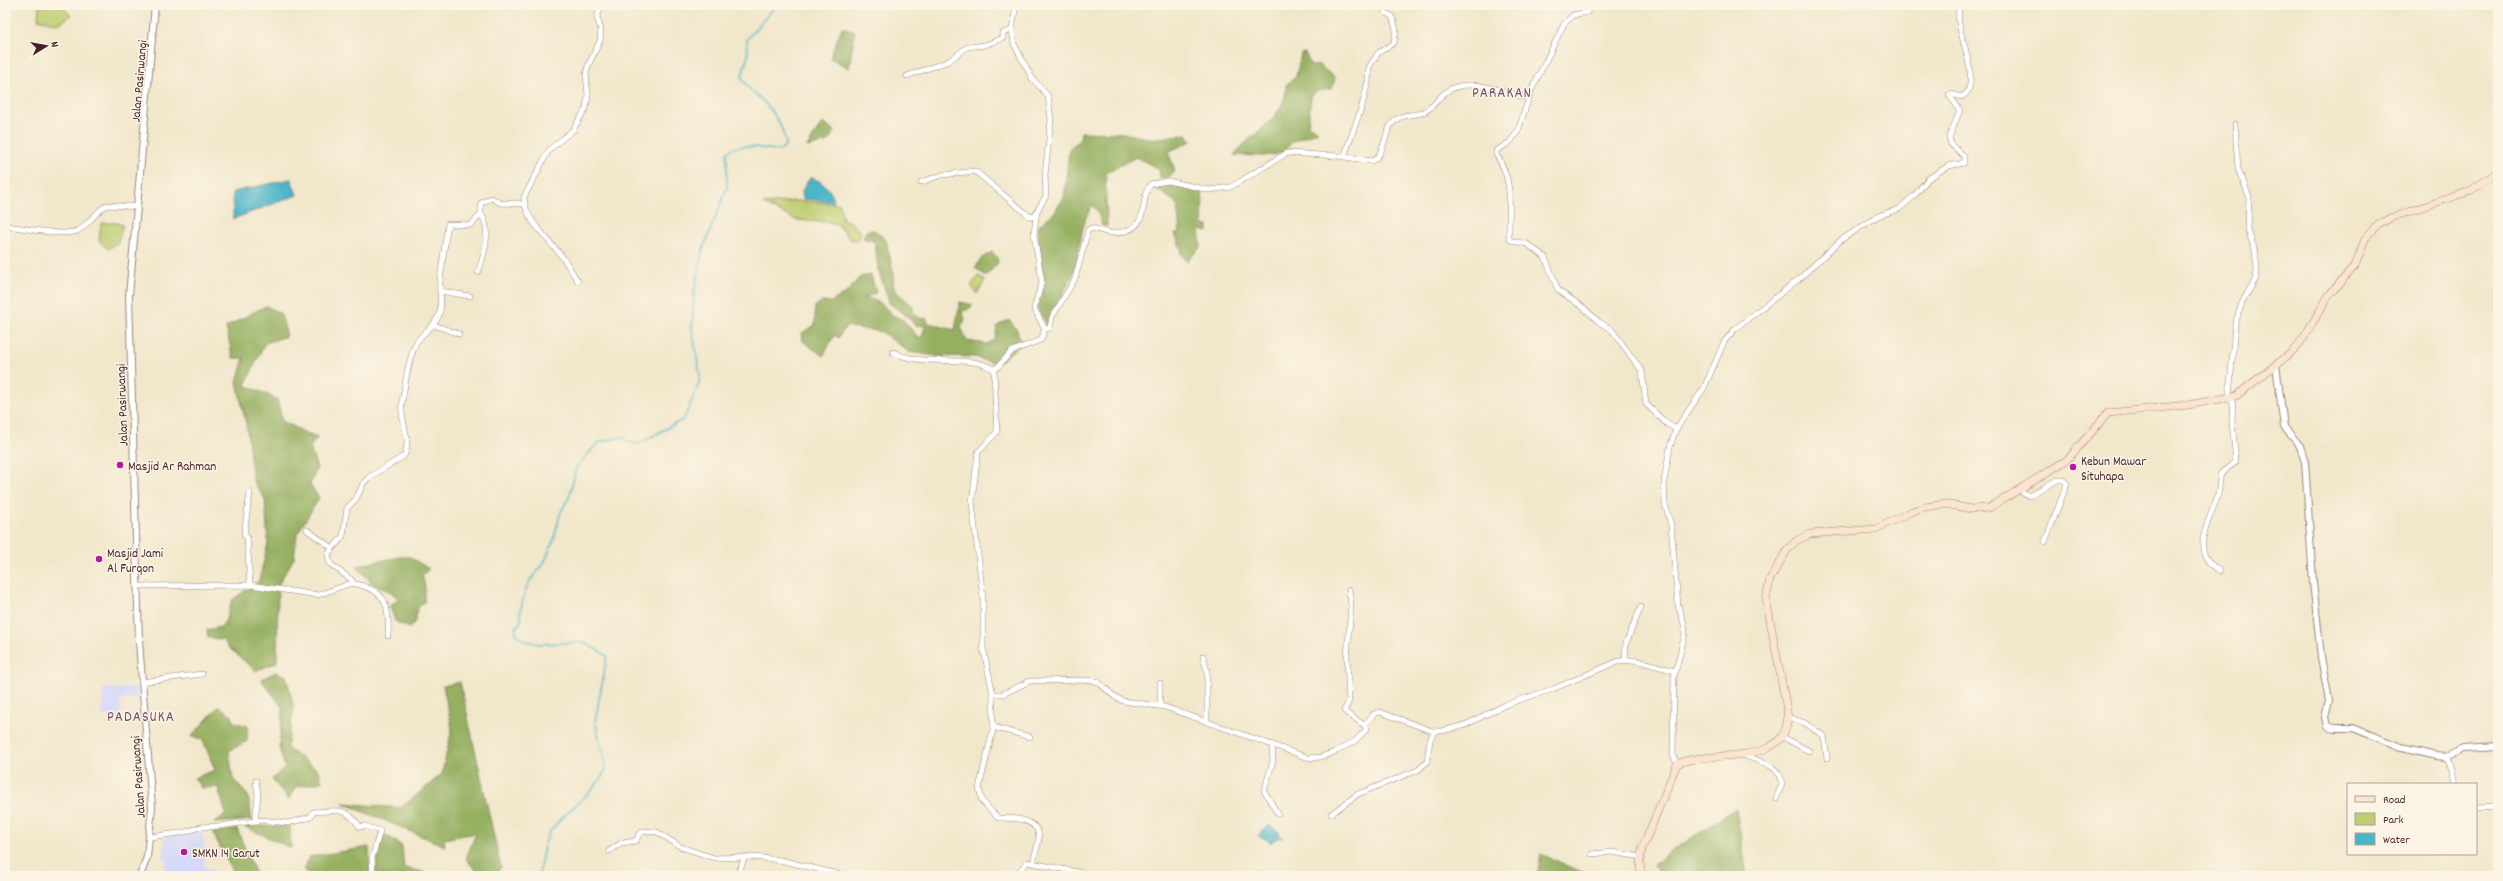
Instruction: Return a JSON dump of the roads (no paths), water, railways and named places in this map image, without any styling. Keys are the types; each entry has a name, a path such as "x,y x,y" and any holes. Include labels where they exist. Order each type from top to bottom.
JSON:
{"main road":[{"path":"1642,876 1641,857 1653,818 1677,764 1689,760 1741,754 1772,746 1783,737 1788,717 1780,668 1766,610 1766,591 1775,568 1796,541 1810,534 1876,529 1915,510 1938,504 1983,509 1993,505 2074,455 2108,414 2231,397 2276,365 2303,340 2329,295 2355,266 2365,239 2375,227 2390,218 2470,192 2498,172"}],"street":[{"name":"Jalan Pasirwangi","path":"140,876 150,837 151,790 141,682 129,296 156,5"},
{"path":"578,282 562,256 540,231 525,204 527,189 549,150 573,130 586,108 588,95 586,74 600,40 601,30 597,18 601,5"},
{"path":"1016,5 1012,30 1014,44 1032,78 1046,93 1049,101 1051,120 1045,175 1046,196 1036,218 1034,235 1042,282 1034,308 1045,329 1041,340 1012,351 995,369 997,432 978,452 972,502 983,598 983,647 993,694 993,726 979,788 982,801 998,818 1020,818 1036,829 1039,838 1033,856 1034,864"},
{"path":"1344,157 1362,106 1368,81 1369,67 1378,53 1391,46 1396,36 1396,29 1392,16 1386,13 1380,5"},
{"path":"1590,5 1587,12 1573,15 1564,24 1529,98 1515,137 1496,153 1507,175 1511,206 1509,238 1512,241 1526,244 1545,257 1558,290 1584,308 1599,322 1612,330 1642,371 1646,404 1676,429"},
{"path":"1677,764 1673,755 1672,716 1675,671 1684,640 1684,624 1678,605 1664,486 1668,455 1676,429 1704,388 1724,342 1736,329 1799,279 1841,240 1878,216 1899,209 1915,196 1928,179 1948,166 1964,163 1964,156 1951,144 1949,138 1960,110 1949,94 1961,97 1964,95 1970,84 1970,75 1959,23 1959,5"},
{"path":"907,76 949,61 967,47 986,45 1003,38 1003,33 1012,30"},
{"path":"1045,329 1050,328 1052,317 1075,279 1088,230 1096,229 1113,233 1129,228 1144,214 1146,192 1151,184 1168,181 1191,187 1231,187 1287,153 1344,157 1368,162 1376,160 1395,121 1406,114 1426,111 1450,89 1477,84 1529,98"},
{"path":"2220,571 2211,564 2203,550 2202,543 2204,529 2218,494 2221,473 2236,462 2231,397 2235,324 2242,303 2256,278 2258,269 2255,250 2248,231 2249,196 2238,169 2235,124"},
{"path":"921,182 942,175 975,171 1029,216 1036,218"},
{"path":"352,583 352,580 330,564 328,554 343,536 347,508 356,499 363,484 368,478 404,456 406,453 406,430 401,414 408,371 417,342 434,325 440,312 440,291 448,224 472,224 480,214 481,203 492,198 500,203 525,204"},
{"path":"5,226 54,232 74,231 80,229 106,205 138,208"},
{"path":"478,272 482,261 486,240 485,220 480,214"},
{"path":"440,291 470,296"},
{"path":"434,325 459,334"},
{"path":"893,352 907,359 934,362 973,362 995,369"},
{"path":"2276,365 2284,427 2300,446 2305,462 2313,582 2321,656 2328,701 2326,722 2330,728 2353,728 2413,751 2446,757 2463,749 2498,747"},
{"path":"2018,490 2029,496 2057,480 2064,480 2067,484 2045,542"},
{"path":"250,492 244,534 247,537 250,585"},
{"path":"308,530 332,548"},
{"path":"138,586 250,585 318,595 352,583 373,588 382,596 388,616 388,636"},
{"path":"993,694 1003,694 1030,681 1090,680 1098,682 1115,697 1123,701 1160,706 1310,758 1321,757 1355,741 1367,728 1344,711 1349,701 1348,658 1351,605 1349,590"},
{"path":"1625,660 1626,643 1641,608"},
{"path":"1203,656 1207,671 1207,722"},
{"path":"1364,725 1374,714 1380,712 1435,731 1465,725 1507,704 1543,693 1588,672 1625,660 1647,663 1675,671"},
{"path":"141,682 202,674"},
{"path":"1160,683 1160,706"},
{"path":"1788,717 1805,723 1824,736 1827,758"},
{"path":"993,726 1030,737"},
{"path":"1331,814 1358,794 1418,770 1428,762 1430,740 1435,731"},
{"path":"1783,737 1809,750"},
{"path":"1272,745 1273,761 1264,791 1278,814"},
{"path":"1741,754 1765,762 1778,774 1782,784 1776,798"},
{"path":"2446,757 2454,768 2456,783"},
{"path":"255,821 258,795 256,781"},
{"path":"2477,808 2498,807"},
{"path":"150,837 186,832 200,827 255,821 288,823 311,817 313,812 338,809 345,811 360,827 364,826 380,831 372,858 373,876"},
{"path":"610,851 621,844 636,841 639,834 644,831 651,831 657,832 681,847 708,857 723,859 745,857 797,863 846,876"},
{"path":"1592,854 1612,852 1641,857"},
{"path":"737,876 745,857"},
{"path":"1015,876 1026,862 1097,876"}],"water":[{"path":"810,178 826,186 834,202 803,199 802,191"},
{"path":"291,179 297,195 233,219 233,192"},
{"path":"1269,825 1279,832 1280,837 1283,837 1277,838 1270,843 1268,840 1258,836"}],"waterway":[{"path":"539,876 544,847 550,832 557,823 597,784 606,767 595,722 607,656 584,642 539,644 524,640 516,634 516,628 521,621 520,612 525,592 529,582 545,561 554,539 560,514 570,495 576,467 599,442 623,437 628,442 638,444 684,419 699,383 700,376 692,328 694,293 703,249 727,188 727,152 746,146 781,150 786,144 783,132 774,115 762,100 748,87 742,77 748,55 747,39 773,9 785,5"}],"place":[{"name":"Masjid Ar Rahman","path":"120,465"},
{"name":"Kebun Mawar Situhapa","path":"2073,467"},
{"name":"Masjid Jami Al Furqon","path":"99,559"},
{"name":"SMKN 14 Garut","path":"184,852"}],"district":[{"name":"PARAKAN","path":"1502,92"},
{"name":"PADASUKA","path":"141,716"}]}
